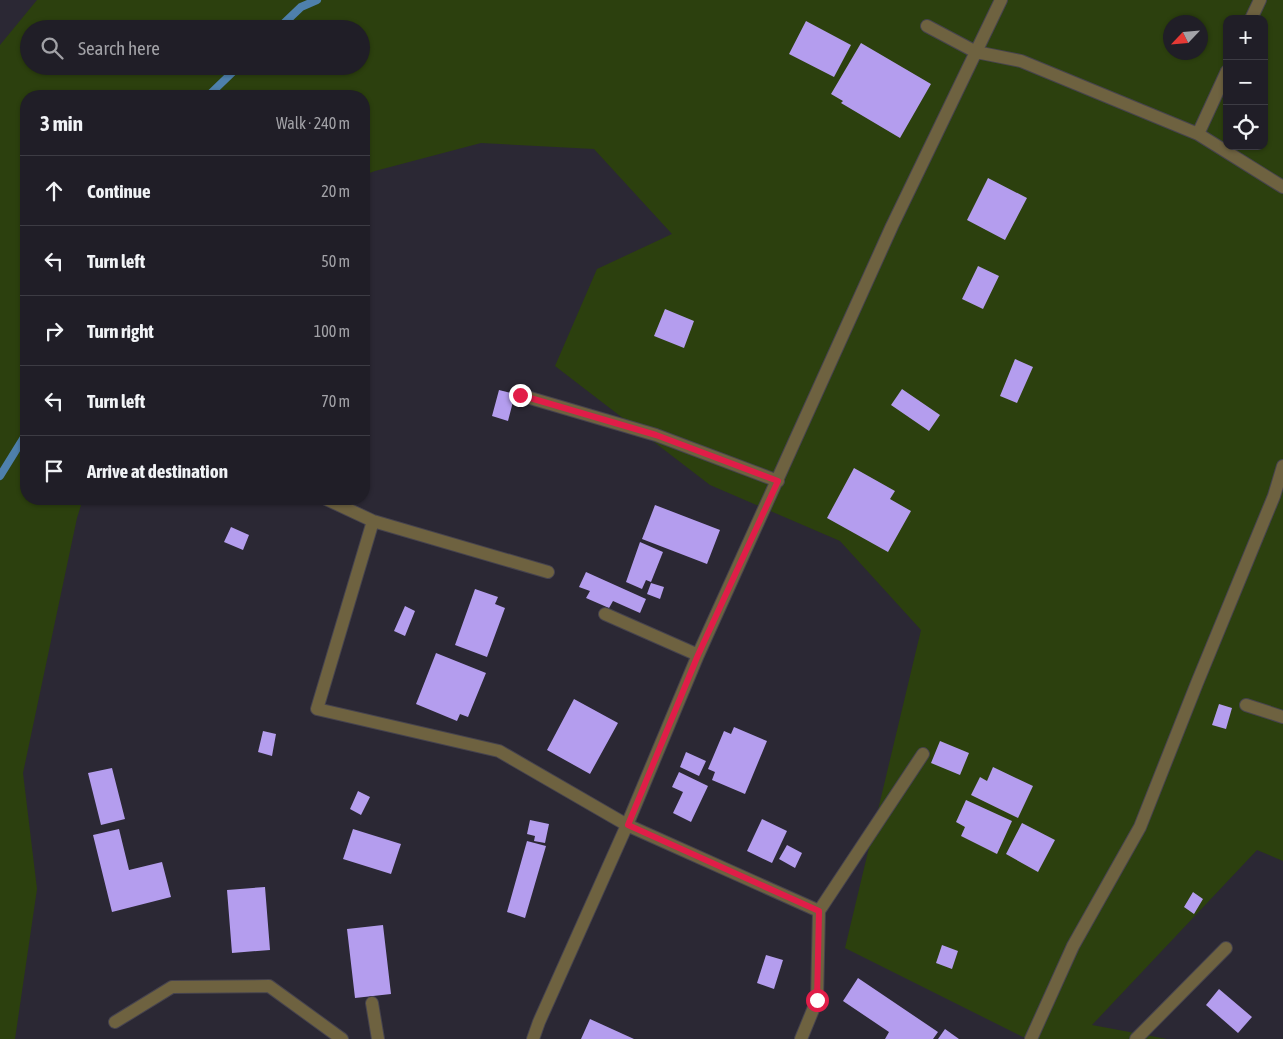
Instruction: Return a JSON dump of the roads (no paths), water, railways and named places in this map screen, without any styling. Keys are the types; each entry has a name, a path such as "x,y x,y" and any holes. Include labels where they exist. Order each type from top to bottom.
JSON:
{"street":[{"path":"533,1039 628,825 698,655 892,226 1001,0"},
{"path":"1253,15 1260,0"},
{"path":"927,26 976,52 1021,61 1198,134 1283,187"},
{"path":"1198,134 1223,80"},
{"path":"520,395 656,435 778,481"},
{"path":"1030,1039 1073,946 1140,827 1274,496 1283,466"},
{"path":"339,505 372,521 548,572"},
{"path":"372,521 318,709 499,751 628,825 819,911"},
{"path":"605,614 698,655"},
{"path":"1246,705 1283,716"},
{"path":"801,1039 817,1000 819,911 923,754"},
{"path":"1136,1039 1226,948"},
{"path":"115,1022 172,988 269,986 342,1039"},
{"path":"372,1003 378,1039"}],"waterway":[{"path":"287,20 301,7 317,0"},
{"path":"214,90 230,75"},
{"path":"0,476 20,444"}]}
